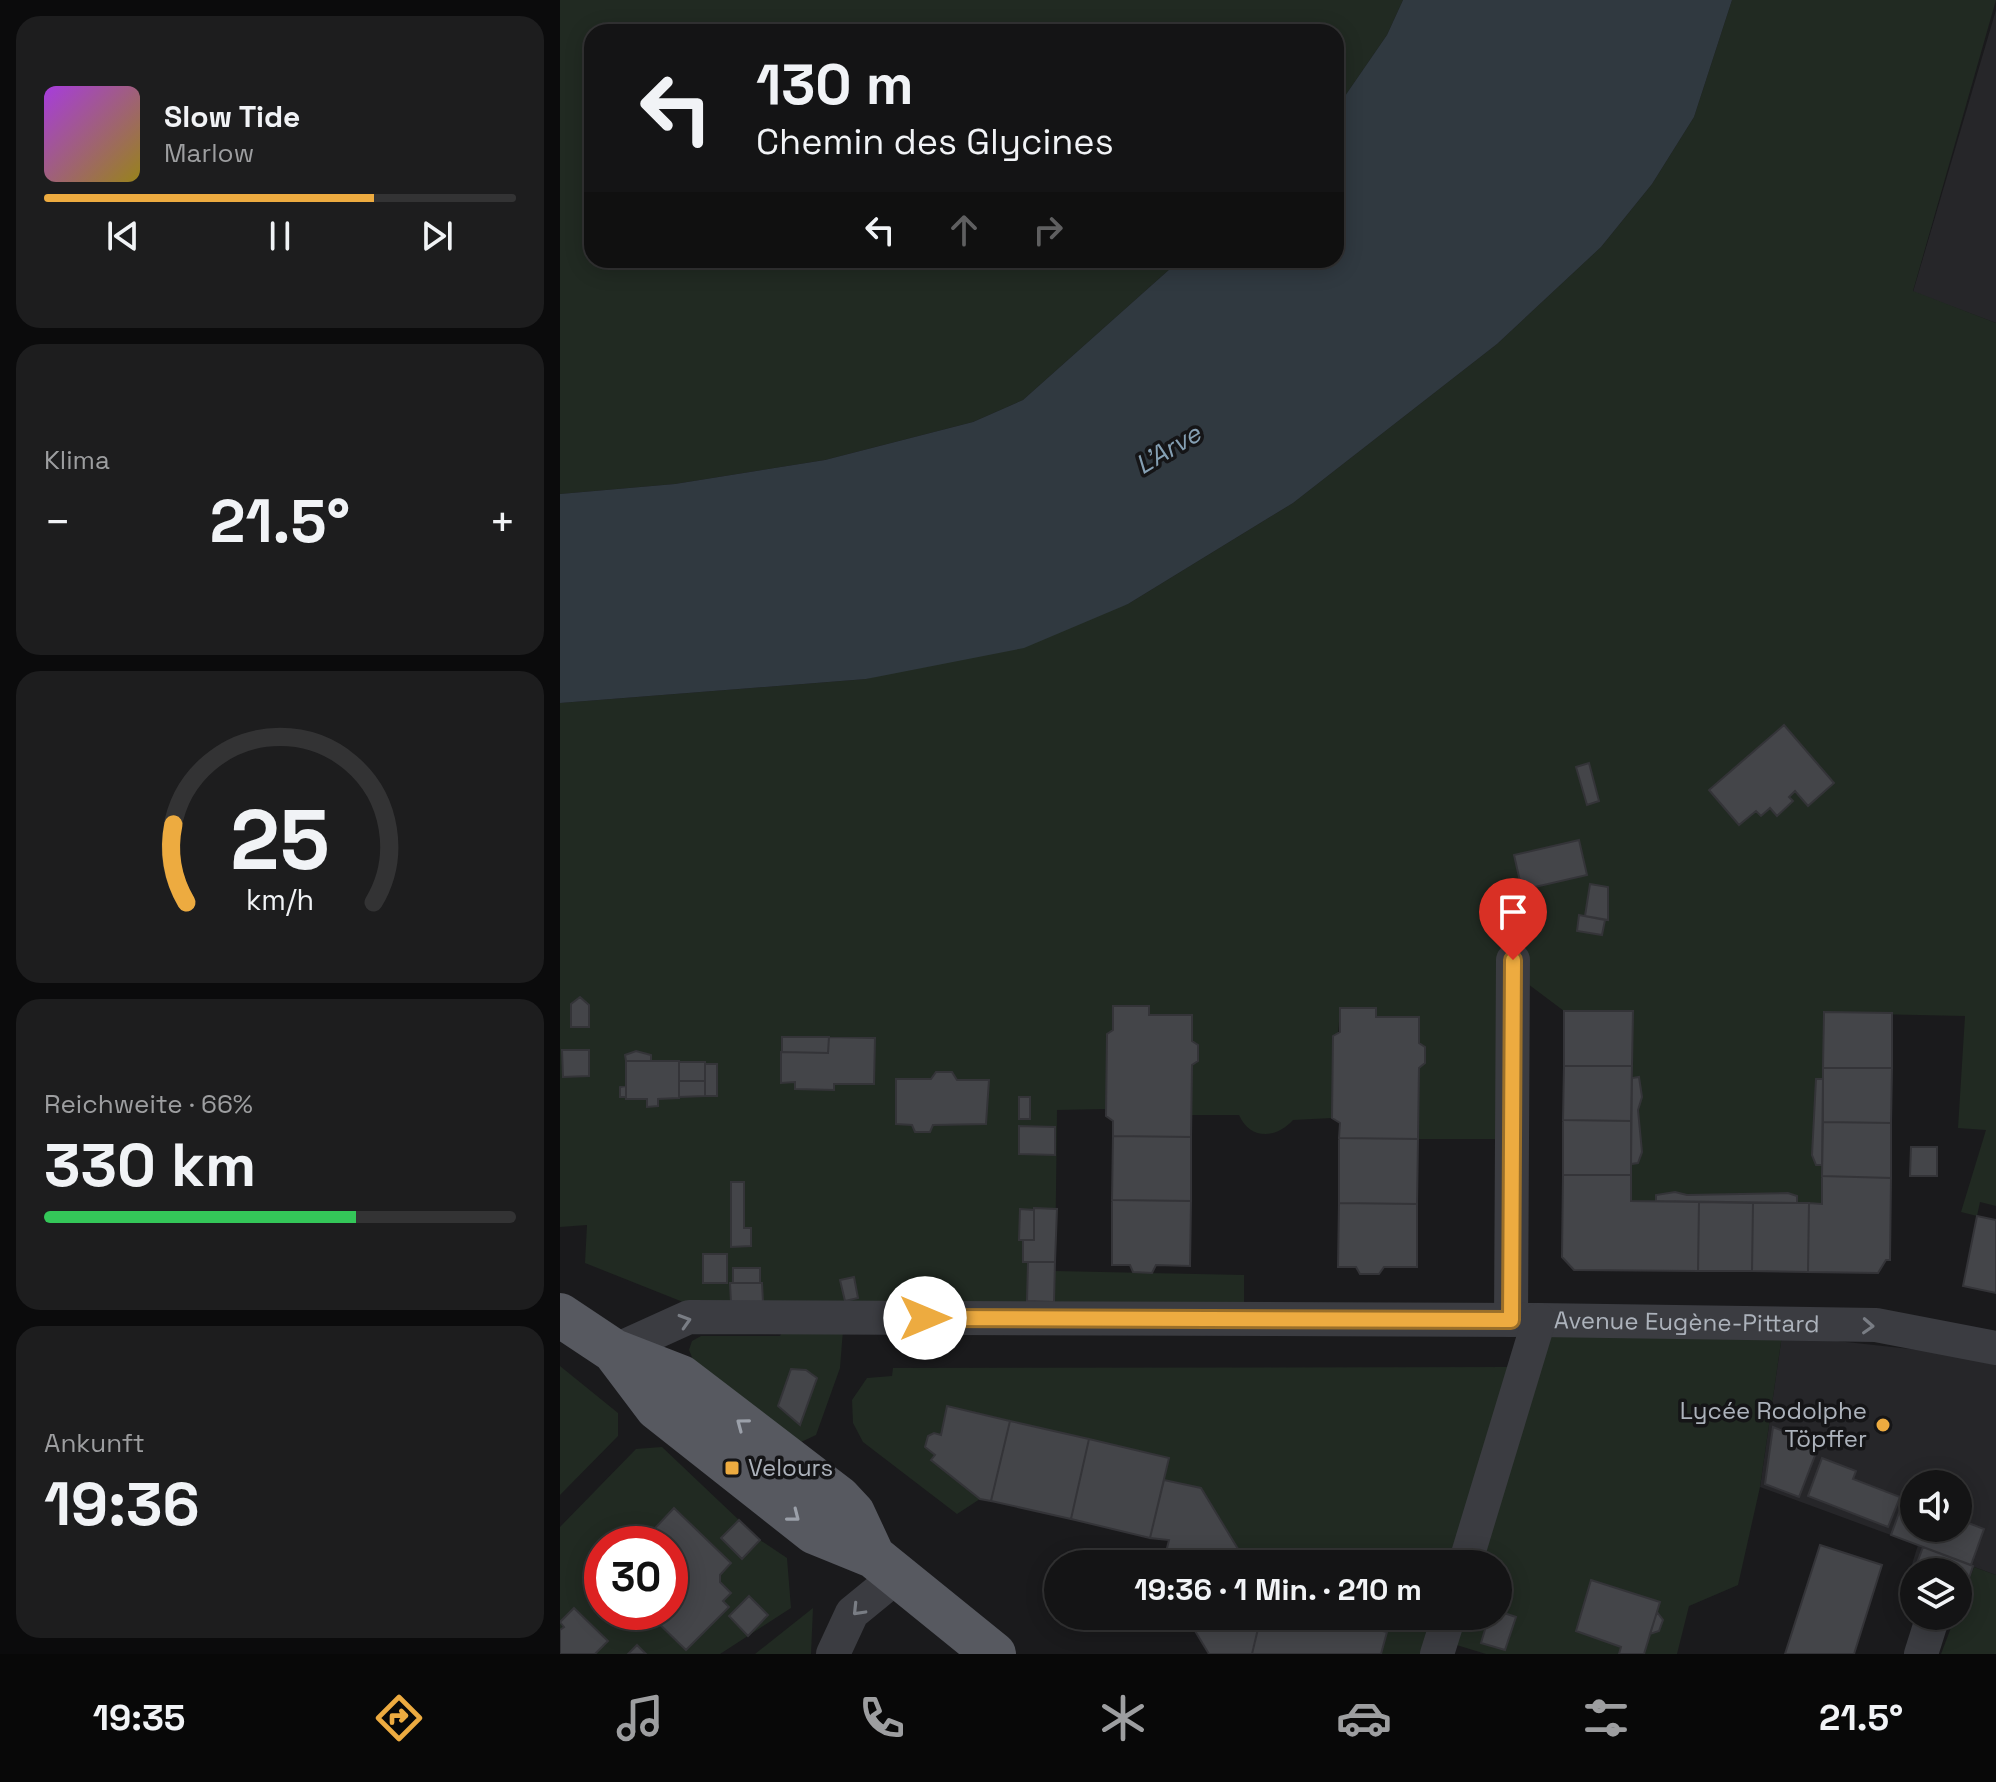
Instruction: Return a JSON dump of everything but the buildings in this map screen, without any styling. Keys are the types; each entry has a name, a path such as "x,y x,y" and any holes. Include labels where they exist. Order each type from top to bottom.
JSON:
{"main road":[{"path":"560,1315 614,1351 681,1377 839,1498 853,1513 884,1566 994,1654"}],"street":[{"path":"1468,1550 1525,1320 1513,960"},
{"name":"Avenue Eugène-Pittard","path":"614,1351 689,1317 1525,1320 1876,1325 1996,1348"},
{"path":"833,1654 852,1613 884,1566"},
{"path":"1437,1654 1445,1630"},
{"path":"1921,1654 1929,1630"}],"shaded area":[{"path":"560,0 1403,0 1387,35 1344,97 1344,24 584,24 584,268 1171,268 1023,400 973,422 825,460 675,484 560,494"},
{"path":"1732,0 1996,0 1913,291 1996,323 1996,1206 1980,1202 1977,1216 1961,1212 1986,1130 1958,1128 1965,1016 1824,1013 1822,1204 1631,1201 1633,1011 1564,1011 1524,981 1504,1139 1418,1139 1419,1068 1425,1063 1425,1047 1419,1043 1419,1017 1376,1017 1376,1008 1340,1008 1332,1118 1293,1120 1279,1131 1264,1134 1250,1129 1239,1115 1191,1115 1192,1065 1198,1061 1198,1045 1192,1041 1192,1016 1149,1015 1148,1006 1113,1006 1113,1030 1107,1034 1106,1109 1057,1110 1055,1271 1244,1275 1244,1306 688,1304 585,1263 587,1225 560,1227 560,703 866,679 1128,604 1293,503 1497,344 1601,247 1652,184 1694,117"},
{"path":"1996,10 1996,323 1913,292"},
{"path":"784,1328 843,1330 840,1368 816,1435 801,1442 694,1362 689,1350 692,1341 701,1336 780,1336"},
{"path":"1545,1334 1782,1335 1760,1487 1738,1585 1689,1606 1677,1654 1486,1654 1450,1643 1454,1630 1512,1630 1512,1550 1478,1550"},
{"name":"Lycée Rodolphe Töpffer","path":"1782,1335 1938,1352 1996,1365 1996,1575 1974,1567 1972,1572 1972,1558 1914,1558 1918,1545 1910,1542 1972,1542 1972,1470 1900,1470 1900,1538 1760,1487"},
{"path":"560,1366 618,1413 618,1436 560,1495"},
{"path":"1512,1367 1456,1550 1236,1550 1164,1480 1169,1458 948,1406 941,1435 928,1436 925,1447 935,1455 932,1461 980,1499 957,1514 863,1442 853,1423 852,1400 867,1378 892,1376 893,1368"},
{"path":"662,1447 760,1540 787,1558 791,1608 720,1654 560,1654 560,1527 636,1449"},
{"path":"1974,1567 1996,1575 1996,1654 1941,1654 1950,1630 1972,1630"},
{"path":"813,1608 811,1654 755,1654"},
{"path":"1377,1630 1433,1630 1425,1654 1381,1654 1386,1632"}],"water":[{"name":"L'Arve","path":"1403,0 1732,0 1694,117 1652,184 1601,247 1497,344 1293,503 1128,604 1024,648 866,679 560,703 560,494 675,484 825,460 973,422 1023,400 1171,268 1344,268 1344,97 1387,35"}],"place":[{"name":"Lycée Rodolphe Töpffer","path":"1883,1425"},
{"name":"Velours","path":"732,1468"}],"route":[{"path":"925,1318 1511,1320 1513,960"}]}
